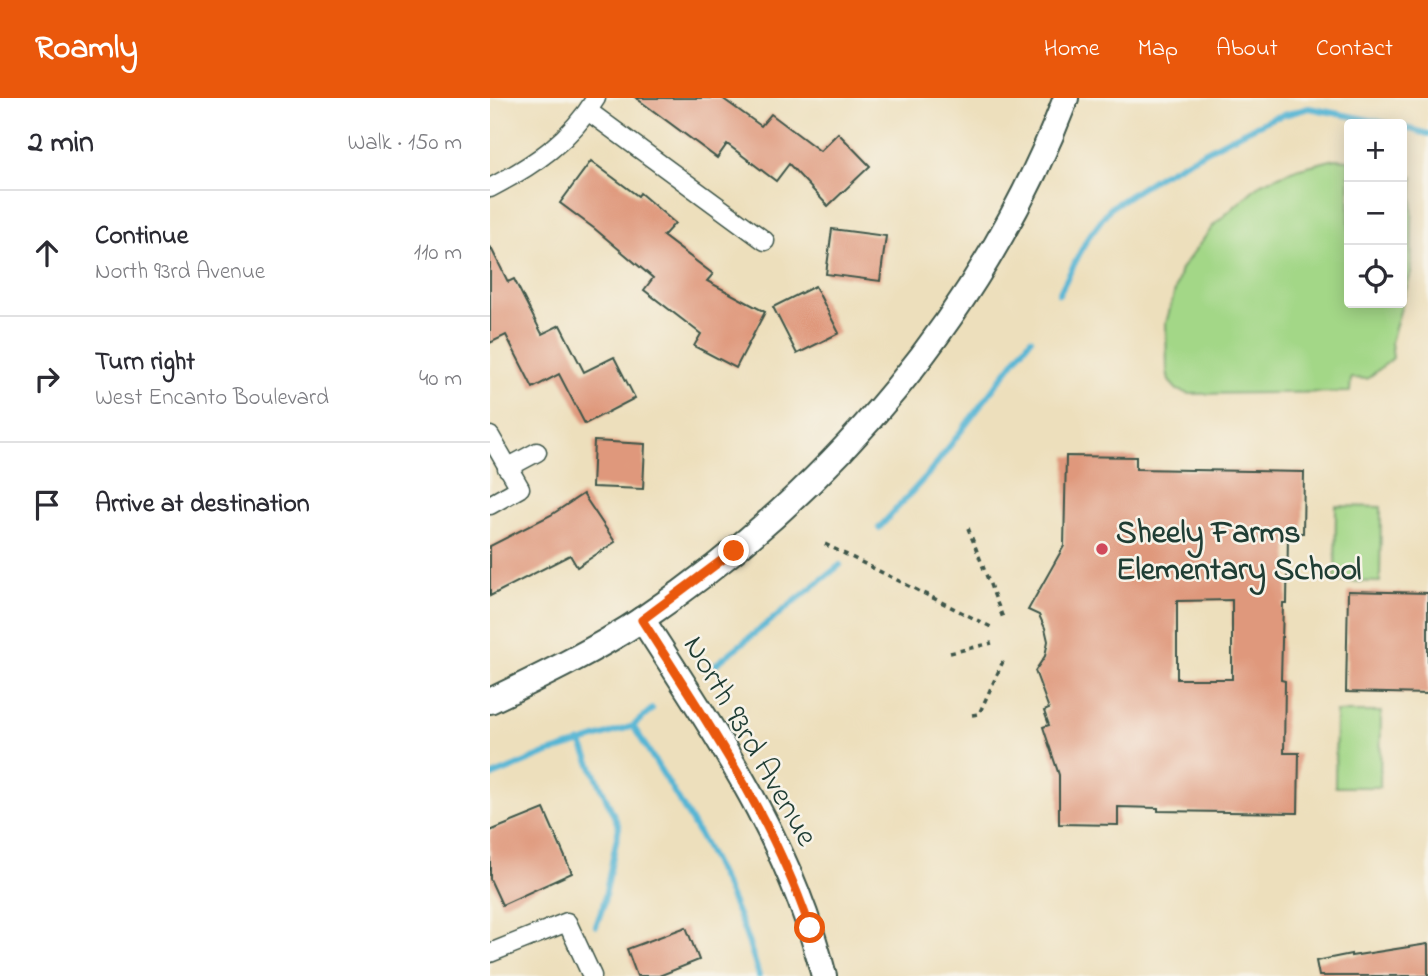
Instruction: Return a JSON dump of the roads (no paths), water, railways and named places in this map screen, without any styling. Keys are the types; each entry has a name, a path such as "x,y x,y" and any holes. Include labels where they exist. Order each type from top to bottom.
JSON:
{"street":[{"path":"490,701 642,620 705,575 799,496 862,430 922,357 995,244 1051,138 1066,98"},
{"path":"490,188 530,167 560,143 592,105 765,241"},
{"path":"490,436 520,488 490,505"},
{"path":"507,468 537,452"},
{"name":"North 93rd Avenue","path":"642,620 730,758 765,820 794,881 824,976"},
{"path":"490,953 567,922 592,976"}],"waterway":[{"path":"1059,294 1087,239 1110,208 1159,176 1273,118 1309,108 1365,119"},
{"path":"1407,128 1428,134"},
{"path":"879,528 930,472 1031,339"},
{"path":"715,665 840,565"},
{"path":"490,777 545,754 633,726 652,709"},
{"path":"633,726 705,846 736,910 759,976"},
{"path":"581,742 619,827 603,906 596,926"}],"place":[{"name":"Sheely Farms Elementary School","path":"1102,549"}]}
